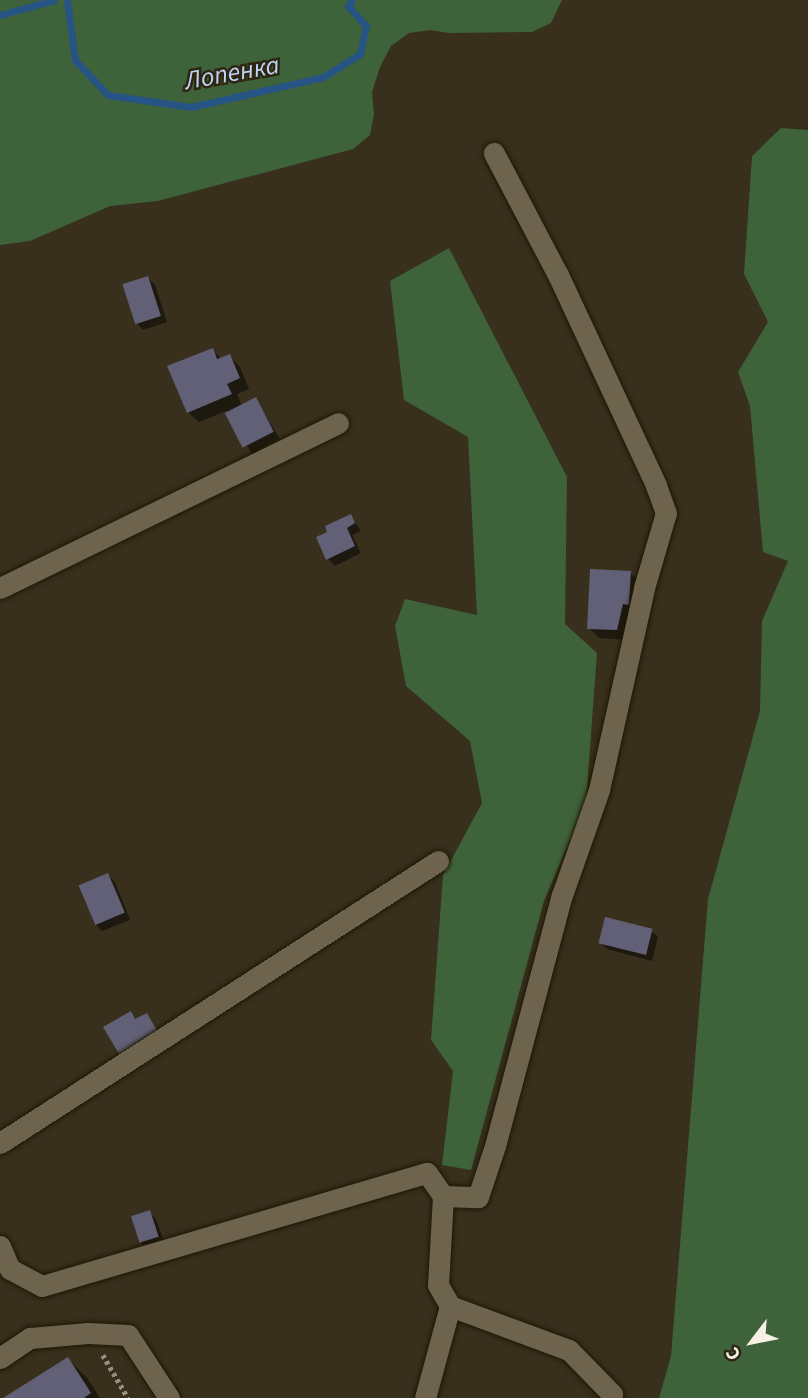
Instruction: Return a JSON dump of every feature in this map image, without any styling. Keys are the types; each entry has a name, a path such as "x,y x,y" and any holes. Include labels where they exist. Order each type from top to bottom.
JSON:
{"street":[{"path":"443,1196 478,1196 495,1146 562,895 599,790 644,588 666,513 656,485 558,275 494,153"},
{"path":"0,588 338,423"},
{"path":"0,1143 438,861"},
{"path":"0,1246 10,1269 41,1286 427,1173 443,1196 438,1285 450,1306 569,1350 612,1394"},
{"path":"425,1398 450,1306"},
{"path":"0,1358 30,1338 88,1333 128,1335 169,1398"}],"path":[{"path":"128,1335 102,1356 128,1398"}],"green space":[{"path":"0,0 562,0 551,23 532,32 449,33 430,30 409,33 391,46 380,67 372,92 374,114 370,135 353,149 158,201 110,206 30,241 0,245"},
{"path":"781,128 808,130 808,1398 659,1398 671,1356 708,899 760,711 762,621 788,561 763,552 750,406 738,372 768,322 744,274 752,156"},
{"path":"449,248 567,477 565,624 597,653 586,802 544,901 471,1170 442,1165 453,1071 431,1040 443,875 482,803 470,741 406,686 395,626 405,599 477,615 468,437 404,400 390,281"}],"building":[{"path":"148,276 161,316 135,324 122,284"},
{"path":"213,348 217,359 230,354 240,378 227,384 232,394 187,413 167,366"},
{"path":"256,397 274,432 243,448 225,413"},
{"path":"351,514 355,523 347,528 355,546 326,560 316,537 327,532 325,526"},
{"path":"590,569 631,571 629,605 623,604 617,630 587,629"},
{"path":"108,873 125,913 95,925 79,886"},
{"path":"605,917 653,929 646,955 598,943"},
{"path":"131,1011 135,1019 147,1013 159,1034 121,1057 103,1027"},
{"path":"150,1210 159,1237 140,1243 131,1216"},
{"path":"68,1357 91,1393 84,1398 3,1398"}],"waterway":[{"name":"Лопенка","path":"0,15 54,0"},
{"name":"Лопенка","path":"67,0 75,60 108,95 191,107 323,77 360,54 366,26 348,6 352,0"}]}
